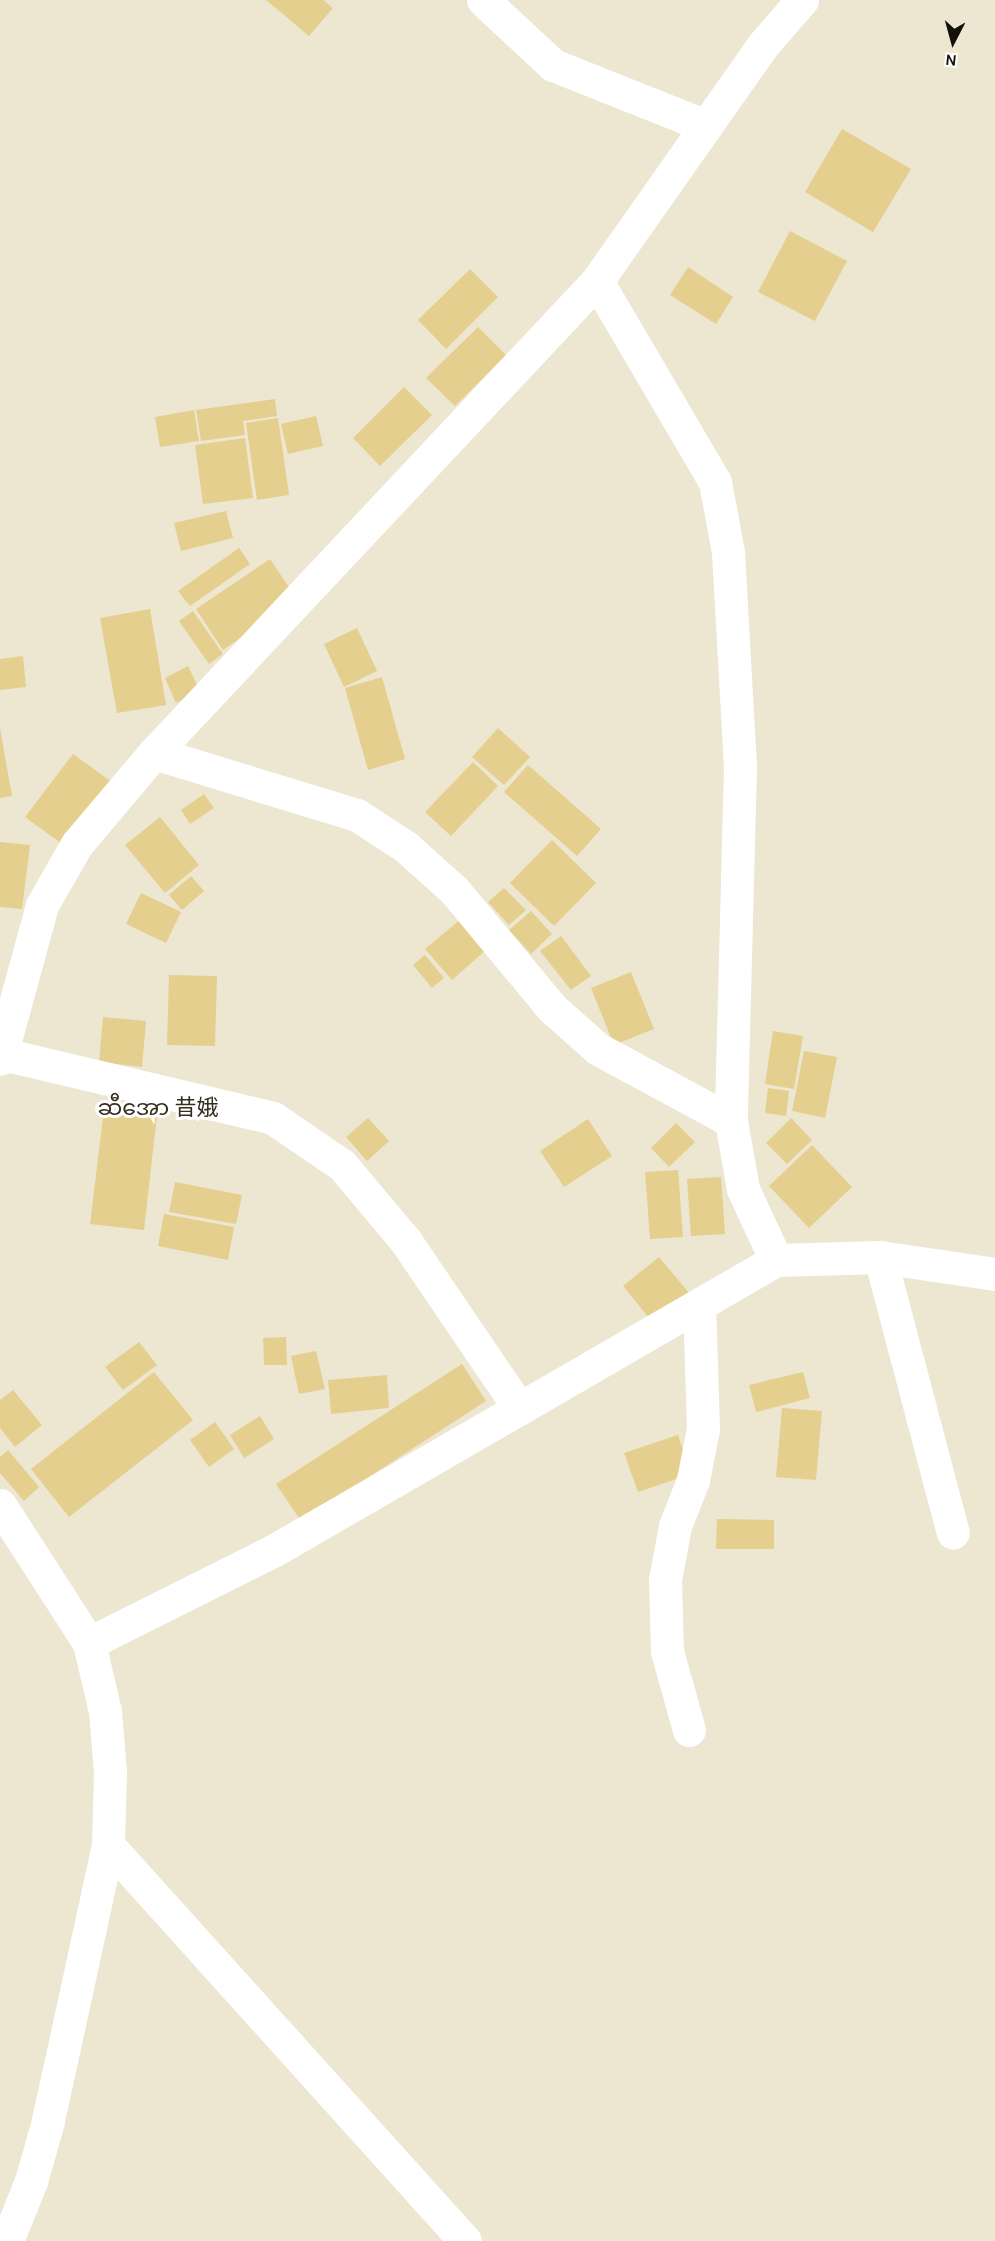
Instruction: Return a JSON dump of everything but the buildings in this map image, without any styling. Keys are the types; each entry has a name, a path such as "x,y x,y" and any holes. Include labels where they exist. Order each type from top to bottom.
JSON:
{"street":[{"path":"483,0 553,65 706,126"},
{"path":"519,1409 405,1240 342,1165 273,1118 1,1056 24,960 42,905 77,844 154,753 597,281 762,46 802,0"},
{"path":"597,281 715,482 728,552 740,766 731,1121 743,1189 776,1260"},
{"path":"154,753 357,815 406,847 454,890 552,1008 597,1049 731,1121"},
{"path":"89,1643 273,1551 776,1260 880,1257 995,1274"},
{"path":"880,1257 953,1533"},
{"path":"689,1730 667,1651 665,1580 675,1526 693,1480 703,1429 699,1305"},
{"path":"0,1505 89,1643 105,1711 110,1772 108,1845 48,2121 31,2181 7,2241"},
{"path":"108,1845 465,2241"}],"district":[{"name":"ဆီအော 昔娥","path":"158,1109"}]}
